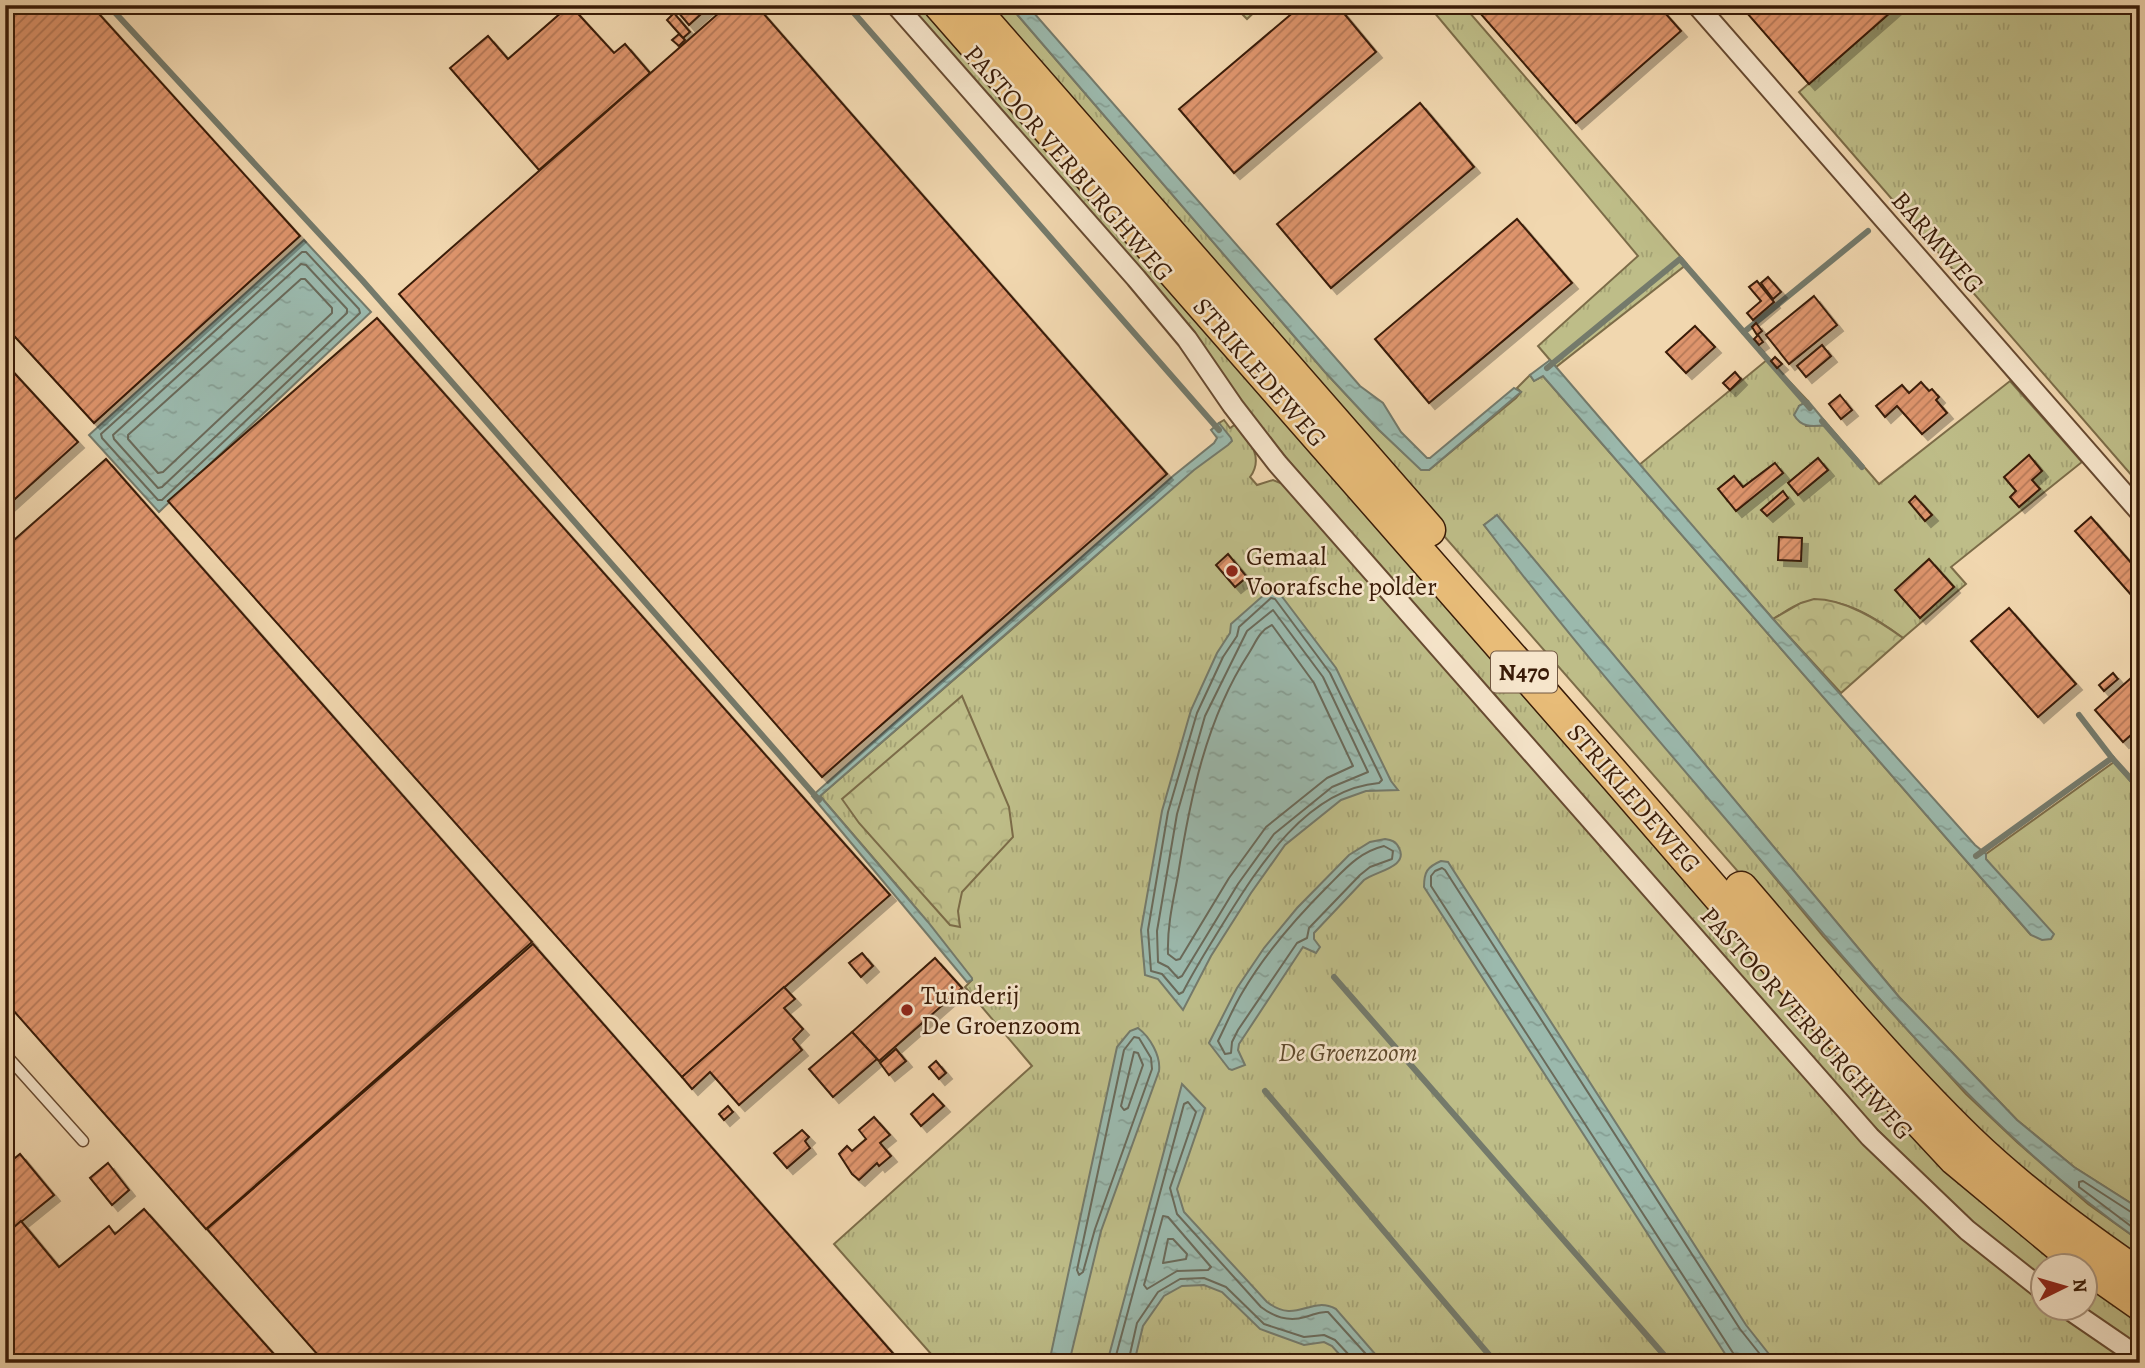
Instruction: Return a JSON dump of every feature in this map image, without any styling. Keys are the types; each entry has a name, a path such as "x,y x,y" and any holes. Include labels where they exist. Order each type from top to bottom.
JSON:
{"main road":[{"name":"STRIKLEDEWEG","path":"940,5 1833,1028 1955,1159 2073,1257 2140,1304"},
{"name":"STRIKLEDEWEG","path":"970,5 1910,1080 1970,1142 2026,1191 2092,1243 2140,1276"}],"street":[{"name":"PASTOOR VERBURGHWEG","path":"896,5 1136,278 1187,340 1277,463 1870,1138 1967,1230 2030,1281"},
{"name":"BARMWEG","path":"1697,5 2140,512"},
{"path":"2087,1322 2140,1358"}],"lane":[{"path":"5,1054 83,1141"}],"green space":[{"path":"908,5 921,5 2064,1252 2030,1252 2030,1270 1995,1242 1906,1159 1864,1116 1294,467"},
{"path":"979,5 1009,5 1325,372 1379,430 1421,469 1429,470 1516,398 1521,392 1517,388 1530,375 1534,381 1543,376 2031,935 1986,859 1986,854 2114,762 2140,792 2140,1032 2136,1029 2131,1032 2140,1043 2140,1209 2074,1167 2017,1120 1899,997 1497,516 1484,525 1823,936 1966,1094 2088,1204 2140,1241 2140,1268 2065,1213 1910,1068"},
{"path":"1233,5 1262,5 1247,19"},
{"path":"1428,5 1463,5 1687,264 1556,367 1538,346 1638,256"},
{"path":"1898,5 2124,5 2140,23 2140,485 1799,92"},
{"path":"1768,359 1808,401 1799,406 1806,426 1828,425 1879,484 2010,381 2082,462 1951,567 1966,584 1903,638 1856,609 1829,601 1802,603 1773,619 1639,465"},
{"name":"De Groenzoom","path":"1224,420 1230,428 1236,424 1253,449 1256,462 1250,477 1257,485 1273,480 1288,486 1948,1225 2030,1291 2030,1322 2073,1322 2132,1363 939,1363 834,1244 1032,1066 965,987 972,980 906,896 820,796 1221,444 1224,447 1231,441 1219,423"},
{"path":"1814,599 1849,607 1903,638 1841,693 1773,619 1801,603"},
{"path":"962,696 1009,807 1013,837 962,892 958,911 960,927 950,925 859,823 842,799"},
{"path":"2100,1282 2140,1310 2140,1347 2100,1321"}],"water":[{"path":"1009,5 1027,5 1360,386 1383,403 1401,432 1427,458 1514,388 1521,392 1429,470 1421,470 1325,372"},
{"path":"304,240 371,312 159,512 89,435"},
{"path":"1550,360 1773,619 1975,845 1986,854 1986,859 2054,934 2051,939 2042,940 2031,935 1543,376 1534,381 1530,375"},
{"path":"1808,401 1828,425 1809,426 1797,419 1794,415 1799,406"},
{"path":"1219,423 1231,438 1232,441 1228,445 1194,470 820,796 928,922 972,978 967,982 812,796 1173,476 1214,443 1217,438 1211,430"},
{"path":"1497,515 1899,997 2017,1120 2074,1167 2140,1209 2140,1241 2086,1201 2035,1158 1940,1065 1895,1016 1552,612 1484,525"},
{"path":"1274,586 1336,668 1391,781 1398,790 1366,791 1341,800 1285,845 1211,956 1183,1010 1158,979 1145,975 1141,930 1162,811 1191,710 1217,653 1230,633 1231,624"},
{"path":"1385,839 1398,846 1401,854 1399,860 1390,868 1364,880 1314,933 1314,939 1320,947 1316,953 1303,947 1239,1044 1238,1050 1245,1065 1229,1069 1209,1043 1237,988 1264,948 1297,908 1349,855 1370,842"},
{"path":"1441,861 1448,862 1746,1325 1776,1363 1731,1363 1424,887 1427,871"},
{"path":"1138,1028 1154,1047 1159,1071 1101,1231 1069,1363 1049,1363 1117,1047 1130,1031"},
{"path":"1182,1084 1205,1108 1177,1189 1184,1212 1267,1302 1287,1311 1318,1305 1336,1309 1383,1363 1347,1363 1332,1346 1324,1342 1304,1345 1260,1329 1222,1292 1204,1285 1182,1286 1164,1296 1143,1326 1134,1363 1107,1363"}],"building":[{"path":"5,5 91,5 300,236 94,423 5,326"},
{"path":"570,5 614,53 625,44 650,73 539,170 450,68 488,36 508,59"},
{"path":"686,5 711,5 689,25 678,12"},
{"path":"728,5 756,5 1167,474 822,777 399,294"},
{"path":"1302,5 1337,5 1376,52 1234,173 1179,109"},
{"path":"1473,5 1658,5 1681,31 1576,123"},
{"path":"1740,5 1899,5 1809,84"},
{"path":"674,13 690,32 683,38 667,20"},
{"path":"679,34 685,40 679,46 672,40"},
{"path":"1420,103 1474,167 1331,288 1277,224"},
{"path":"1517,219 1572,283 1429,403 1375,339"},
{"path":"1768,277 1781,292 1773,299 1761,283"},
{"path":"1757,281 1774,302 1753,320 1747,313 1761,301 1749,287"},
{"path":"1814,296 1837,325 1789,364 1766,335"},
{"path":"377,318 890,895 682,1077 168,501"},
{"path":"1756,323 1762,331 1757,335 1752,327"},
{"path":"1695,326 1715,347 1686,373 1666,352"},
{"path":"1758,335 1763,342 1759,345 1754,339"},
{"path":"1822,345 1831,356 1806,377 1797,366"},
{"path":"1775,357 1782,364 1777,368 1771,361"},
{"path":"5,363 78,442 5,508"},
{"path":"1735,372 1741,379 1730,390 1723,383"},
{"path":"1921,382 1939,397 1936,400 1947,413 1922,434 1897,406 1885,417 1876,406 1902,385 1909,393"},
{"path":"1840,395 1852,410 1841,419 1829,404"},
{"path":"2029,455 2042,471 2032,480 2040,489 2019,507 2010,497 2016,491 2004,477"},
{"path":"1818,458 1828,470 1798,495 1788,483"},
{"path":"106,459 532,942 206,1229 5,1001 5,548"},
{"path":"1775,463 1783,473 1736,511 1718,489 1734,476 1743,487"},
{"path":"1783,491 1788,498 1767,516 1761,510"},
{"path":"1915,496 1932,515 1925,521 1909,502"},
{"path":"2091,517 2140,573 2140,605 2075,531"},
{"path":"1779,537 1802,538 1801,561 1778,560"},
{"name":"Gemaal Voorafsche polder","path":"1228,554 1247,577 1235,587 1216,565"},
{"path":"1929,559 1954,587 1920,618 1895,590"},
{"path":"2009,608 2076,684 2038,717 1971,641"},
{"path":"2140,670 2140,727 2123,742 2095,710"},
{"path":"2113,673 2118,679 2104,691 2099,685"},
{"path":"533,944 898,1359 894,1363 325,1363 207,1229"},
{"path":"862,953 873,966 861,977 849,963"},
{"name":"Tuinderij De Groenzoom","path":"935,958 962,988 879,1061 852,1032"},
{"path":"784,987 795,999 784,1008 803,1029 793,1039 802,1050 739,1105 710,1072 692,1089 682,1077"},
{"path":"852,1032 877,1059 833,1097 809,1069"},
{"path":"896,1049 906,1061 889,1075 880,1063"},
{"path":"936,1061 946,1073 939,1079 929,1067"},
{"path":"933,1094 944,1106 921,1126 911,1114"},
{"path":"728,1106 733,1112 724,1120 719,1114"},
{"path":"874,1117 890,1135 880,1143 891,1156 879,1166 877,1163 859,1180 839,1154 847,1146 852,1151 866,1139 859,1130"},
{"path":"802,1130 809,1137 805,1141 810,1148 787,1168 774,1153"},
{"path":"20,1154 54,1195 5,1235 5,1166"},
{"path":"108,1163 129,1190 112,1205 90,1178"},
{"path":"144,1209 282,1363 5,1363 5,1235 21,1221 59,1267 109,1226 115,1234"}],"waterway":[{"path":"108,5 362,280 819,800"},
{"path":"847,5 1219,430"},
{"path":"1744,332 1868,231"},
{"path":"1547,368 1680,259 1810,408"},
{"path":"1822,421 1862,467"},
{"path":"1976,856 2112,758 2079,715"},
{"path":"2112,758 2140,789"},
{"path":"1334,977 1671,1363"},
{"path":"1265,1091 1496,1363"}],"place":[{"name":"Gemaal Voorafsche polder","path":"1232,571"},
{"name":"Tuinderij De Groenzoom","path":"907,1010"}]}
